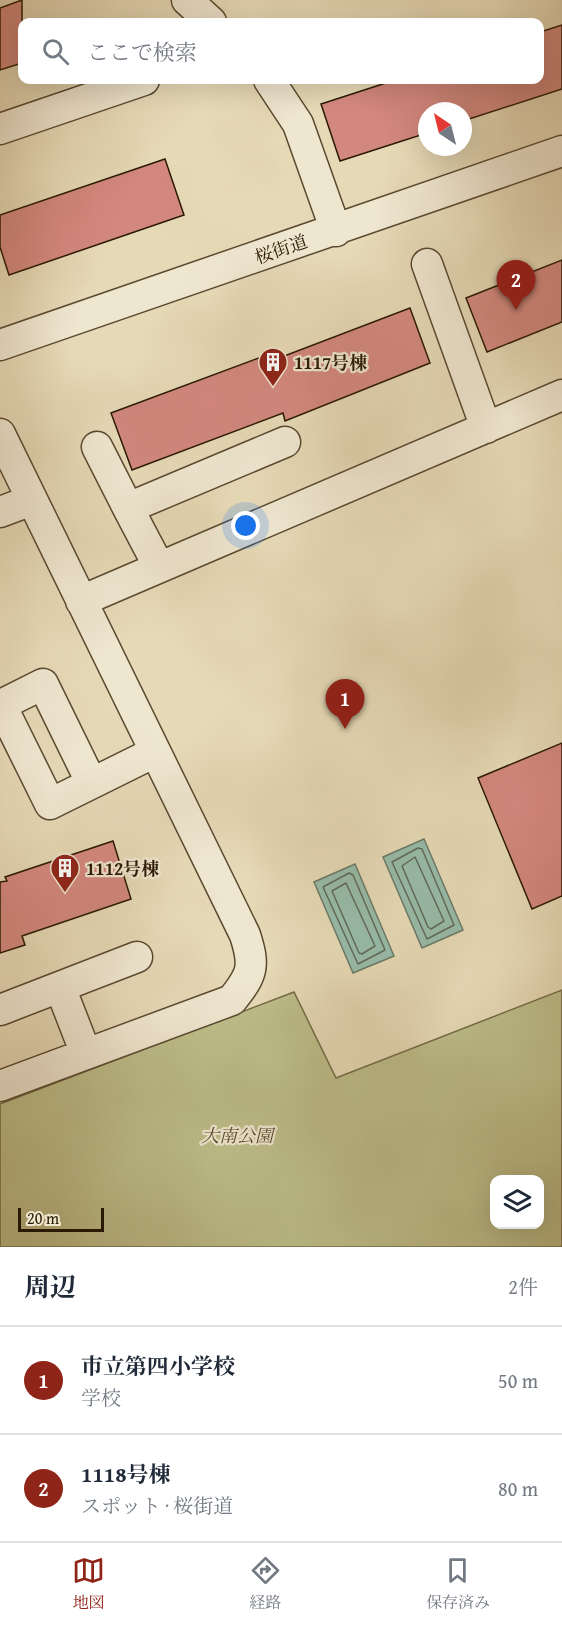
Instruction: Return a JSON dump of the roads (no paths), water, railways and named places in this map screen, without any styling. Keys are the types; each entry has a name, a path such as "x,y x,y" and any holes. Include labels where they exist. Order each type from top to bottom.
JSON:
{"street":[{"path":"187,0 207,18"},
{"path":"0,129 132,84"},
{"path":"272,84 298,124 336,231"},
{"name":"桜街道","path":"0,345 336,231 562,151"},
{"path":"427,264 486,428"},
{"path":"81,600 562,395"},
{"path":"0,1086 232,1000 248,980 253,958 245,935 1,439"},
{"path":"128,508 285,442"},
{"path":"98,447 159,567"},
{"path":"0,512 32,500"},
{"path":"92,782 155,752"},
{"path":"0,1010 137,957"},
{"path":"60,987 86,1054"}],"water":[{"path":"424,839 463,930 422,948 383,857"},
{"path":"355,864 394,956 353,973 314,882"}],"place":[{"name":"1118号棟","path":"516,310"},
{"name":"1117号棟","path":"273,388"},
{"name":"市立第四小学校","path":"345,729"},
{"name":"1112号棟","path":"65,894"}],"park label":[{"name":"大南公園","path":"237,1135"}]}
